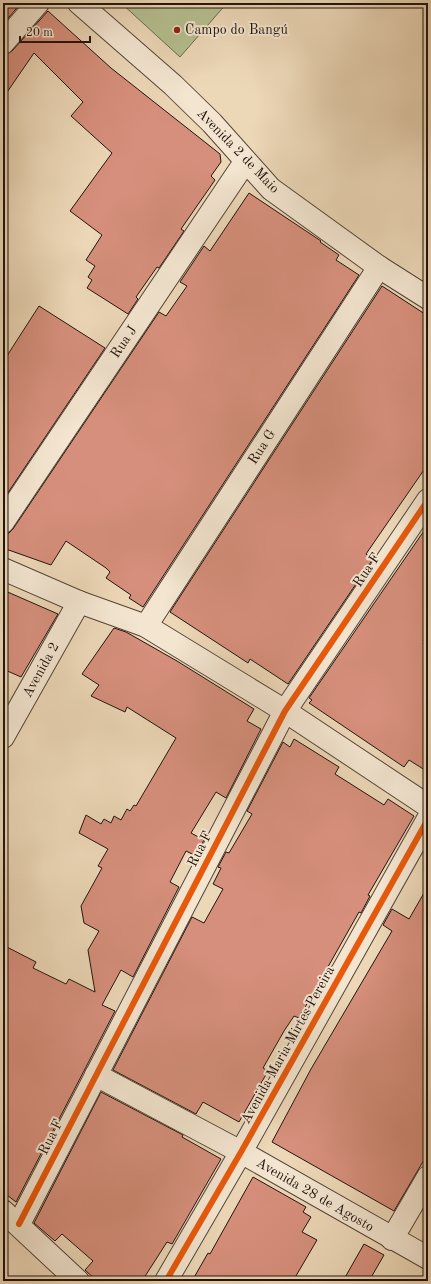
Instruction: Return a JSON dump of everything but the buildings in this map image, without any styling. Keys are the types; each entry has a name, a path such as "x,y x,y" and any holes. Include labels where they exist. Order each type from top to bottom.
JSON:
{"street":[{"path":"3,43 38,3"},
{"name":"Avenida 2 de Maio","path":"79,3 173,85 212,123 245,162 271,189 379,267 428,298"},
{"name":"Rua J","path":"3,522 245,162"},
{"name":"Rua G","path":"146,626 379,267"},
{"name":"Rua F","path":"11,1218 96,1075 285,711 428,500"},
{"path":"3,569 79,602 146,626 285,711 428,806"},
{"name":"Avenida 2","path":"3,738 79,602"},
{"name":"Avenida Maria Mirtes Pereira","path":"166,1281 241,1152 428,818"},
{"name":"Avenida 28 de Agosto","path":"96,1075 241,1152 392,1240 428,1258"},
{"path":"392,1240 428,1177"},
{"path":"11,1218 78,1281"}],"green space":[{"name":"Campo do Bangú","path":"121,3 227,3 180,57"}],"cycle path":[{"path":"19,1224 285,711 428,500"},
{"path":"166,1281 241,1152 428,819"}],"place":[{"name":"Campo do Bangú","path":"177,30"}]}
